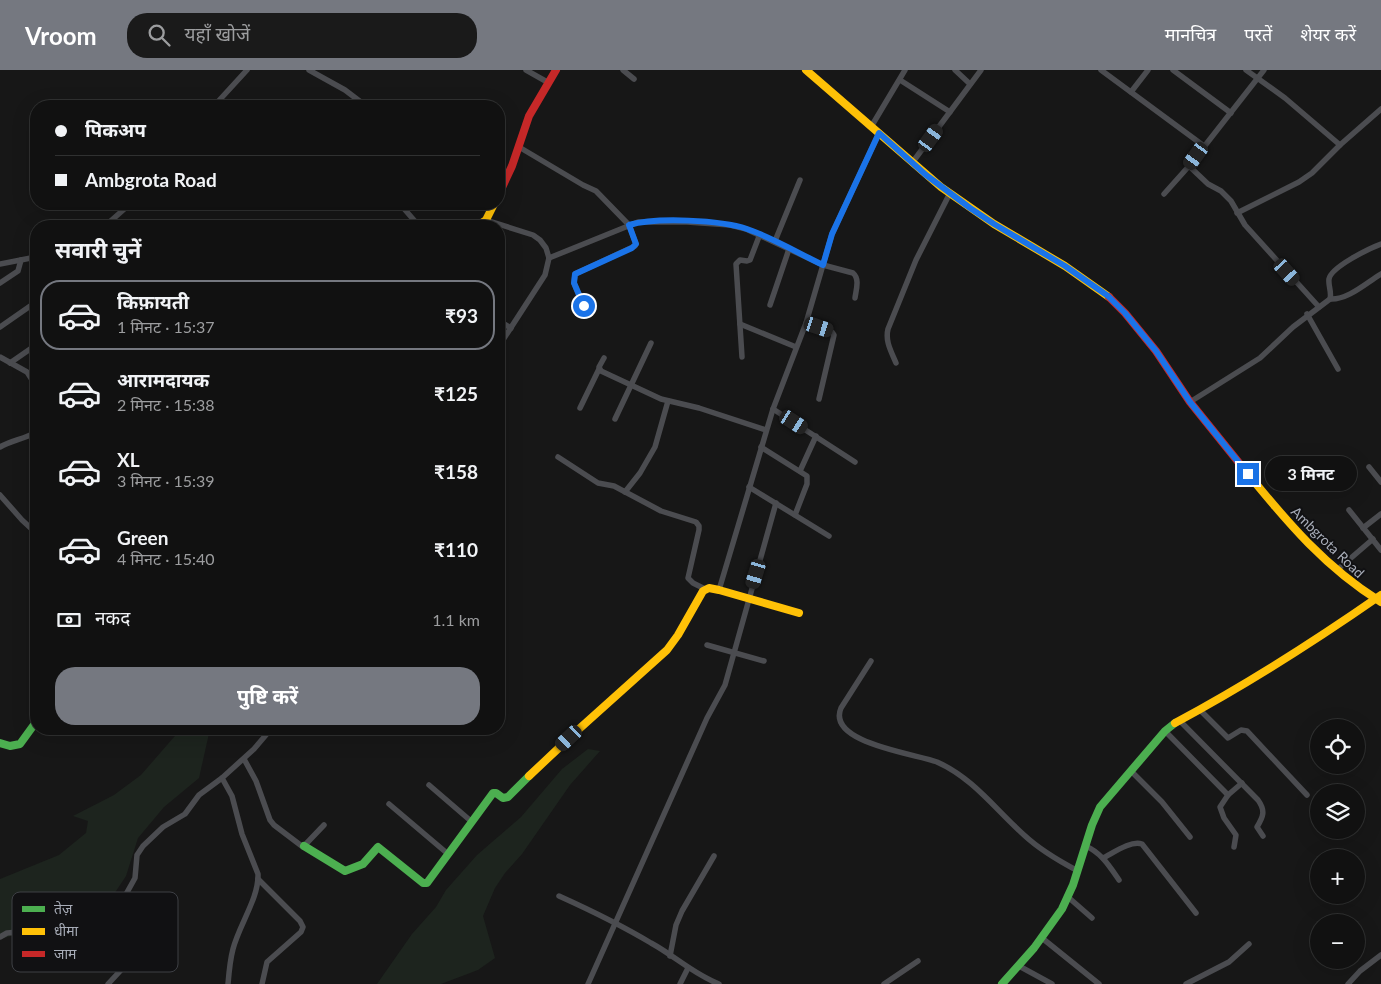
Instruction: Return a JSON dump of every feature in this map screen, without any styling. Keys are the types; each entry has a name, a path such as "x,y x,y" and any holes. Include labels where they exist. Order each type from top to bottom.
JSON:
{"street":[{"path":"220,100 247,70"},
{"path":"309,70 345,90 358,100"},
{"path":"526,70 549,83"},
{"path":"505,180 519,147 528,116 556,70"},
{"path":"623,70 634,79"},
{"name":"Ambgrota Road","path":"806,70 912,163 950,193 994,224 1065,266 1108,296 1125,313 1156,351 1190,402 1290,525 1337,570 1360,589 1379,599"},
{"path":"871,127 905,70"},
{"path":"955,70 970,84"},
{"path":"912,163 981,70"},
{"path":"1101,70 1204,146"},
{"path":"1131,92 1148,70"},
{"path":"1173,70 1231,113"},
{"path":"1246,70 1340,145"},
{"path":"1164,194 1189,166 1264,70"},
{"path":"900,80 950,112"},
{"path":"1237,212 1299,182 1312,173 1381,109"},
{"path":"719,590 766,430 806,323 832,234 879,133"},
{"path":"519,147 583,185 593,188 629,225 635,241 634,246 575,274 574,283 584,306"},
{"path":"1189,166 1208,184 1231,201 1245,225 1319,307"},
{"path":"775,241 800,180"},
{"path":"896,363 888,342 888,329 920,252 950,193"},
{"path":"112,220 123,210"},
{"path":"405,210 414,220"},
{"path":"486,220 491,210"},
{"path":"549,258 629,225 652,221 730,225 760,234 823,265 855,275 858,280 856,298"},
{"path":"505,227 533,235 546,248 549,258 545,275 505,336"},
{"path":"742,357 736,262 750,260 760,234"},
{"path":"1330,299 1330,276 1362,252 1381,244"},
{"path":"770,305 789,249"},
{"path":"0,264 30,258"},
{"path":"0,283 18,271 21,260"},
{"path":"1190,402 1260,358 1307,314 1330,299 1347,296 1381,274"},
{"path":"0,327 30,306"},
{"path":"1307,314 1338,369"},
{"path":"806,323 832,332 834,335 819,399"},
{"path":"505,324 511,328"},
{"path":"740,324 796,347"},
{"path":"614,419 651,343"},
{"path":"10,363 30,349"},
{"path":"0,357 27,372 30,377"},
{"path":"580,408 604,358"},
{"path":"599,369 631,386 668,401 699,408 766,430"},
{"path":"625,492 640,474 655,447 668,401"},
{"path":"773,409 855,462"},
{"path":"0,447 30,435"},
{"path":"800,471 816,436"},
{"path":"761,447 800,471 808,479 795,514"},
{"path":"558,457 598,484 614,486 661,510 698,524 699,530 688,575 689,580 693,584 705,589 719,590 799,613"},
{"path":"1369,467 1381,482"},
{"path":"749,487 830,536"},
{"path":"0,495 30,527"},
{"path":"588,984 614,922 707,718 721,694 776,503"},
{"path":"1349,510 1381,550"},
{"path":"1363,528 1381,514"},
{"path":"1337,570 1373,540"},
{"path":"244,759 256,781 270,820 304,846 345,871 363,864 378,847 425,884 493,793 503,798 508,797 579,729 667,650 705,589"},
{"path":"1002,984 1042,938 1062,909 1078,871 1100,806 1165,732 1172,725 1259,676 1379,599"},
{"path":"707,645 764,661"},
{"path":"871,661 838,714 842,727 866,741 890,750 928,759 963,777 978,788 1026,837 1059,861 1078,871"},
{"path":"1200,710 1228,738 1241,730 1247,731 1307,795"},
{"path":"1180,721 1242,783 1261,805 1264,810 1263,817 1257,827 1263,836"},
{"path":"0,742 6,746 17,746 30,730"},
{"path":"1165,732 1228,795"},
{"path":"127,892 135,878 137,855 142,846 163,827 185,814 199,795 244,759 266,735"},
{"path":"1132,771 1162,802 1190,837"},
{"path":"222,778 232,796 242,834 258,874 252,900 234,948 228,984"},
{"path":"1234,847 1236,835 1220,812 1220,807 1228,795 1242,783"},
{"path":"429,785 472,822"},
{"path":"389,804 448,854"},
{"path":"304,846 324,824"},
{"path":"1103,858 1137,842 1142,844 1196,913"},
{"path":"1086,846 1092,848 1103,858 1119,880"},
{"path":"670,956 679,918 714,856"},
{"path":"258,879 300,921 303,927 301,932 267,962 262,976 262,984"},
{"path":"558,896 614,922 652,943 699,976 719,984"},
{"path":"1068,896 1092,918"},
{"path":"0,937 12,933"},
{"path":"1042,938 1099,984"},
{"path":"1186,984 1229,962 1250,944"},
{"path":"1348,984 1360,971 1381,956"},
{"path":"884,984 918,961"},
{"path":"1019,966 1052,984"},
{"path":"680,984 688,968"},
{"path":"108,984 119,972"}],"shaded area":[{"path":"176,735 209,735 199,778 164,807 138,838 126,876 115,892 12,892 12,936 0,939 0,879 59,855 86,833 88,821 73,816 114,795 141,775"},
{"path":"588,749 600,751 570,785 522,854 495,888 483,916 495,958 478,970 441,984 377,984 412,934 436,907 446,890 477,855 521,817 562,769"}],"traffic: fast":[{"path":"1002,984 1034,948 1062,909 1073,885 1092,825 1100,807 1165,731 1175,723"},
{"path":"0,743 10,746 20,744 30,730"},
{"path":"304,846 345,871 363,864 378,847 423,883 427,883 493,793 503,798 508,797 529,776"}],"traffic: slow":[{"path":"806,70 941,187 994,224 1065,266 1109,297"},
{"path":"486,220 491,210"},
{"path":"1248,474 1309,544 1343,575 1381,602"},
{"path":"529,776 667,650 678,635 703,591 709,588 719,590 799,613"},
{"path":"1175,723 1280,662 1381,595"}],"traffic: jam":[{"path":"505,181 529,116 556,70"},
{"path":"1109,297 1125,313 1156,351 1190,402 1248,474"}],"route":[{"path":"584,306 574,283 575,274 632,248 636,244 629,225 638,222 668,221 730,225 760,234 823,265 832,234 879,133 926,175 970,208 1065,266 1108,296 1125,313 1156,351 1190,402 1248,474"}]}
